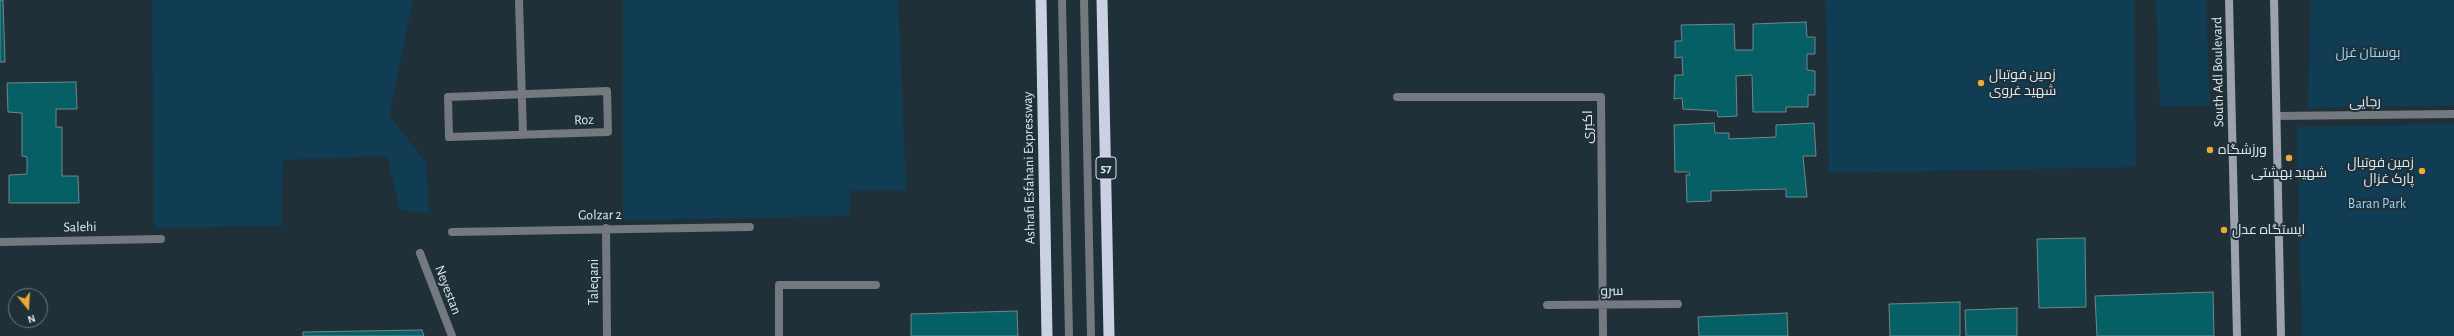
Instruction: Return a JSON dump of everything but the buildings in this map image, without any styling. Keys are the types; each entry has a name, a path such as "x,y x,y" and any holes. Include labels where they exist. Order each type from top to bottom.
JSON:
{"highway":[{"name":"Ashrafi Esfahani Expressway","path":"1041,0 1047,336"},
{"name":"57","path":"1102,0 1109,336"}],"main road":[{"name":"South Adl Boulevard","path":"2229,0 2237,336"},
{"path":"2274,0 2281,336"}],"street":[{"path":"519,0 523,135"},
{"path":"1062,0 1069,336"},
{"path":"1084,0 1091,336"},
{"name":"Roz","path":"607,91 608,132 449,137 448,96 522,94 607,91"},
{"name":"اکبری","path":"1397,97 1601,97 1603,336"},
{"name":"رجایی","path":"2277,116 2454,114"},
{"name":"Golzar 2","path":"452,232 606,228 750,227"},
{"name":"Taleqani","path":"606,228 607,336"},
{"name":"Salehi","path":"0,242 161,239"},
{"name":"Neyestan","path":"420,253 452,336"},
{"path":"780,336 779,285 876,285"},
{"name":"سرو","path":"1546,305 1678,304"}],"green space":[{"path":"152,0 413,0 389,115 426,163 429,214 400,210 387,156 283,160 281,226 154,228"},
{"path":"623,0 898,0 906,190 850,191 850,216 623,220"},
{"name":"زمین فوتبال شهید غروی","path":"1826,0 2134,0 2136,167 1829,173"},
{"path":"2156,0 2206,0 2210,105 2160,107"},
{"name":"بوستان غزل","path":"2311,0 2454,0 2454,105 2308,108"},
{"name":"Baran Park","path":"2454,124 2454,336 2302,336 2297,127"}],"place":[{"name":"زمین فوتبال شهید غروی","path":"1981,83"},
{"name":"ورزشگاه","path":"2210,150"},
{"name":"شهید بهشتی","path":"2289,158"},
{"name":"زمین فوتبال پارک غزال","path":"2422,171"},
{"name":"ایستگاه عدل","path":"2224,230"}]}
